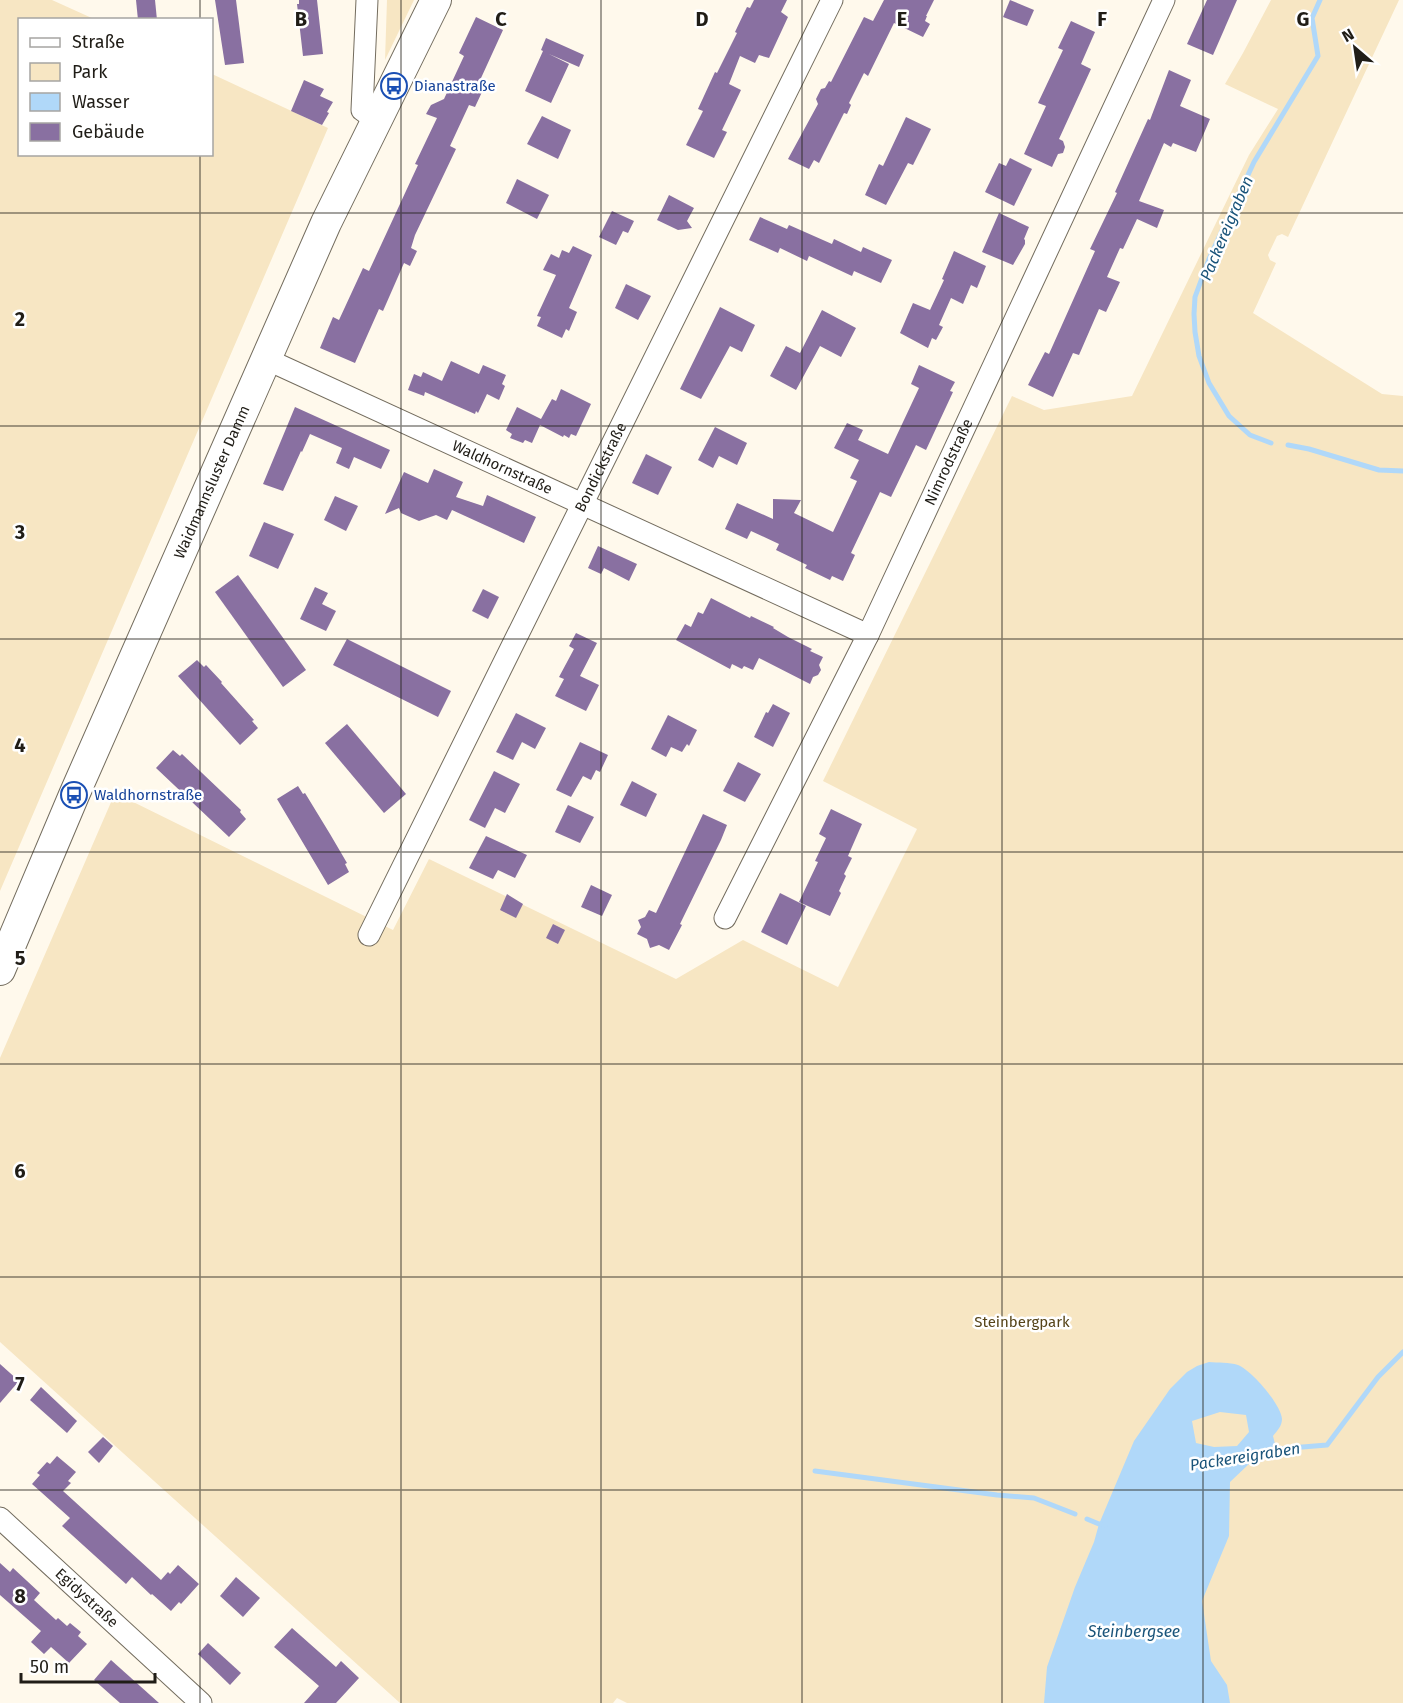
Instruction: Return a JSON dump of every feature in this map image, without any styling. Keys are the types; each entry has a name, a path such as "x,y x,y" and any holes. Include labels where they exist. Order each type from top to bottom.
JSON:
{"main road":[{"name":"Waidmannsluster Damm","path":"0,970 71,802 326,223 436,0"}],"street":[{"path":"367,0 362,110 377,121"},
{"name":"Bondickstraße","path":"369,935 832,0"},
{"name":"Nimrodstraße","path":"725,918 868,635 1164,0"},
{"name":"Waldhornstraße","path":"266,359 868,635"},
{"name":"Egidystraße","path":"0,1518 201,1703"}],"green space":[{"path":"0,0 52,0 92,18 18,18 18,156 213,156 213,74 328,128 0,891"},
{"path":"387,0 414,0 385,60"},
{"name":"Steinbergpark","path":"1271,0 1399,0 1288,237 1282,234 1277,236 1268,255 1270,260 1276,263 1253,313 1382,394 1403,396 1403,1703 627,1703 617,1698 613,1703 400,1703 0,1342 0,1058 115,793 393,930 429,859 676,979 743,940 838,987 917,829 823,781 1012,396 1044,410 1132,396 1249,155 1278,109 1225,84"}],"water":[{"name":"Steinbergsee","path":"1209,1362 1231,1363 1244,1368 1277,1405 1282,1419 1273,1436 1275,1444 1283,1448 1250,1463 1230,1482 1229,1536 1202,1601 1211,1661 1227,1685 1230,1703 1044,1703 1047,1667 1099,1524 1134,1441 1170,1389 1187,1372","holes":["1220,1412 1246,1415 1249,1432 1237,1446 1214,1447 1196,1443 1192,1421"]}],"building":[{"path":"136,0 155,0 157,18 138,18"},
{"path":"215,0 236,0 244,63 225,65"},
{"path":"299,0 317,0 323,54 303,56 297,4"},
{"path":"754,0 787,0 781,12 788,17 769,58 759,55 755,63 740,56 729,84 741,90 722,130 727,132 714,158 686,145 703,111 698,109 715,72 717,73 737,33 735,32 747,7 750,8"},
{"path":"884,0 934,0 926,16 925,21 930,24 923,37 894,23 868,76 864,73 849,103 851,105 847,114 844,113 819,163 814,160 809,169 788,159 818,104 816,99 821,89 825,88 829,81 831,82 864,17 873,21"},
{"path":"1010,0 1034,10 1027,26 1003,17"},
{"path":"1207,0 1237,0 1213,55 1187,44"},
{"path":"476,17 503,30 476,89 482,92 475,107 469,105 450,146 456,149 415,235 411,248 417,251 410,266 404,263 383,311 379,309 355,363 320,348 333,317 339,320 363,268 369,271 437,118 426,114 431,105 444,99 464,56 459,53"},
{"path":"1071,21 1095,32 1081,64 1091,69 1059,139 1063,141 1065,147 1063,153 1058,154 1052,167 1024,154 1046,106 1038,103 1063,50 1058,48"},
{"path":"546,38 584,55 579,67 549,54 569,64 551,103 525,91 543,51 541,50"},
{"path":"1169,70 1191,80 1180,106 1210,119 1196,152 1173,143 1171,147 1164,143 1139,201 1164,210 1157,228 1137,219 1107,277 1120,282 1106,312 1099,309 1079,355 1073,353 1053,397 1028,385 1045,352 1049,354 1095,251 1090,249 1117,193 1115,192 1148,119 1150,120"},
{"path":"304,80 324,89 320,96 333,102 322,125 291,111"},
{"path":"542,116 571,130 558,159 527,144"},
{"path":"906,117 931,129 913,165 908,163 886,205 865,195 879,164 883,166"},
{"path":"1010,158 1032,169 1014,206 985,192 999,163 1006,166"},
{"path":"517,179 549,195 537,219 506,203"},
{"path":"669,195 694,208 687,221 692,228 678,230 657,220"},
{"path":"612,211 634,221 628,233 623,231 616,245 599,237"},
{"path":"999,213 1029,227 1024,239 1025,244 1013,265 982,252"},
{"path":"760,217 787,229 789,225 832,244 834,239 861,252 863,247 892,260 881,283 854,271 852,276 809,256 807,261 780,248 778,253 749,240"},
{"path":"573,246 592,255 569,308 577,312 569,331 566,329 562,338 537,326 541,317 537,316 556,275 543,270 551,254 559,258 562,250 569,253"},
{"path":"954,251 986,266 977,288 971,285 963,304 951,298 939,325 943,327 936,340 932,338 928,348 900,333 913,303 930,310"},
{"path":"626,284 651,296 638,320 615,308"},
{"path":"720,307 755,325 742,352 730,346 701,399 680,389"},
{"path":"822,310 856,328 841,357 820,346 796,390 770,376 786,346 800,353"},
{"path":"451,361 479,374 483,365 506,375 502,384 505,386 499,400 487,394 478,413 476,411 475,414 425,392 424,396 408,390 414,374 421,377 423,372 442,381"},
{"path":"919,365 955,382 950,391 953,392 926,450 916,445 891,497 880,492 851,553 855,555 843,581 832,576 830,580 805,568 807,565 776,550 779,544 751,531 747,539 725,529 737,503 773,519 773,499 801,500 794,513 833,532 857,481 850,478 859,460 834,448 847,423 863,430 858,440 888,454 919,388 911,384"},
{"path":"561,389 591,404 576,436 571,434 569,438 564,435 563,437 540,425 532,443 525,440 523,443 510,438 512,434 506,430 517,407 541,419 552,399 556,401"},
{"path":"295,407 390,450 381,469 354,457 349,469 336,463 342,448 310,434 283,491 263,484"},
{"path":"715,427 747,443 737,465 719,456 713,468 698,460"},
{"path":"646,454 672,467 658,495 632,483"},
{"path":"434,469 463,482 456,497 483,506 487,495 536,517 524,543 452,510 447,520 436,515 419,521 401,513 399,508 385,514 404,472 428,483"},
{"path":"335,496 358,506 346,531 324,520"},
{"path":"264,522 294,534 278,569 249,556"},
{"path":"598,546 637,564 629,581 604,568 601,574 588,568"},
{"path":"238,575 306,670 283,687 215,592"},
{"path":"315,587 328,593 322,604 336,611 326,631 300,619"},
{"path":"483,589 499,597 488,619 472,611"},
{"path":"711,598 750,618 751,616 774,627 812,649 810,651 823,657 818,675 813,677 810,684 759,658 753,670 744,666 742,669 732,664 730,669 676,640 685,624 691,627 698,612 703,614"},
{"path":"576,633 597,643 580,676 599,685 586,711 555,696 564,679 559,677 574,649 569,646"},
{"path":"347,639 451,691 438,717 333,665"},
{"path":"197,660 204,667 206,665 254,720 252,721 258,728 240,745 178,676"},
{"path":"773,704 790,713 773,747 754,737 766,712 768,713"},
{"path":"516,713 546,728 535,749 522,742 513,760 496,752"},
{"path":"668,715 697,730 689,746 687,744 682,752 671,747 666,757 651,749"},
{"path":"347,724 406,794 384,813 325,743"},
{"path":"580,742 608,755 600,772 596,770 591,780 583,776 571,797 556,790"},
{"path":"173,750 180,756 182,754 241,810 240,812 246,819 229,837 156,768"},
{"path":"738,762 761,774 745,802 723,791"},
{"path":"494,771 520,784 505,813 495,808 485,828 469,820"},
{"path":"632,781 657,794 646,817 620,805"},
{"path":"298,786 303,794 305,793 347,863 345,864 349,872 328,885 277,799"},
{"path":"568,805 594,817 580,843 555,832"},
{"path":"831,809 862,824 848,856 852,858 844,874 846,876 839,891 841,893 830,916 799,902 818,862 815,861 826,838 819,834"},
{"path":"703,814 727,825 669,950 659,945 650,948 647,939 637,934 641,927 638,920 645,917 649,910 656,913"},
{"path":"486,836 527,855 515,878 498,870 493,879 469,868"},
{"path":"591,885 612,895 602,916 581,907"},
{"path":"780,893 806,906 787,945 761,932"},
{"path":"507,894 523,904 516,918 500,910"},
{"path":"553,924 565,930 558,944 546,938"},
{"path":"0,1364 19,1381 0,1403"},
{"path":"41,1387 77,1421 67,1433 30,1400"},
{"path":"103,1437 113,1446 99,1463 88,1452"},
{"path":"57,1456 76,1472 68,1481 71,1483 63,1491 161,1580 178,1565 199,1584 181,1604 179,1602 171,1611 132,1577 126,1584 62,1526 70,1518 32,1484 40,1475 37,1473 47,1462 50,1464"},
{"path":"0,1563 10,1572 13,1568 40,1593 34,1600 56,1620 58,1618 67,1626 70,1623 81,1632 78,1636 87,1644 69,1663 51,1647 44,1654 31,1642 41,1631 0,1595"},
{"path":"236,1577 260,1598 243,1617 220,1596"},
{"path":"292,1628 336,1667 341,1661 359,1678 336,1703 304,1703 319,1686 274,1647"},
{"path":"208,1643 241,1673 230,1685 198,1654"},
{"path":"111,1660 159,1703 120,1703 94,1680"}],"waterway":[{"name":"Packereigraben","path":"1271,443 1250,435 1229,416 1209,383 1199,356 1195,332 1195,297 1209,259 1254,162 1318,56 1312,18 1320,0"},
{"name":"Packereigraben","path":"1288,445 1379,470 1403,471"},
{"name":"Packereigraben","path":"1278,1449 1327,1445 1378,1377 1403,1352"},
{"path":"815,1471 1034,1498 1075,1514"},
{"path":"1087,1519 1105,1525"}],"place":[{"name":"Dianastraße","path":"394,86"},
{"name":"Waldhornstraße","path":"74,795"}]}
